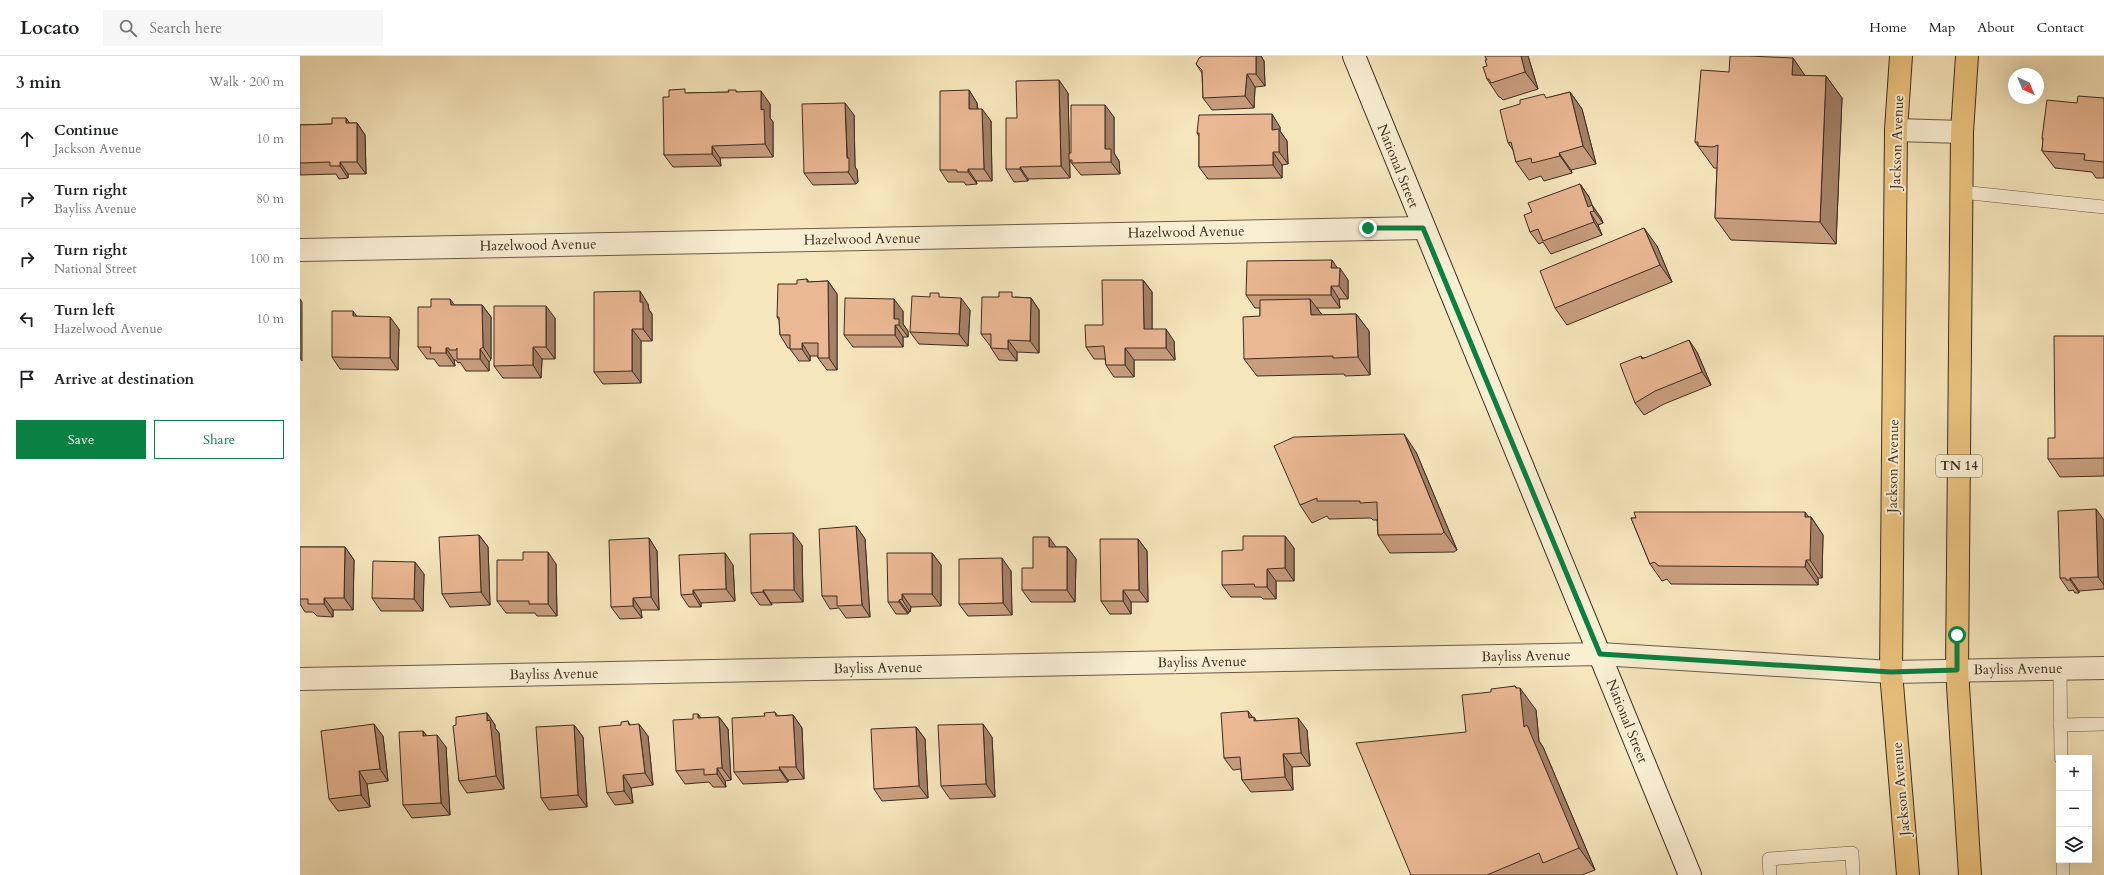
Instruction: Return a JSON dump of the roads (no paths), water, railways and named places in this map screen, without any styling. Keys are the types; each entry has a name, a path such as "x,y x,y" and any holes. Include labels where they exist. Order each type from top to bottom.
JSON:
{"main road":[{"name":"Jackson Avenue","path":"1901,56 1896,130 1891,672 1908,875"},
{"name":"TN 14","path":"1967,56 1962,132 1961,192 1957,670 1970,875"}],"street":[{"name":"National Street","path":"1354,56 1423,228 1690,875"},
{"path":"1896,130 1962,132"},
{"name":"Hazelwood Avenue","path":"300,250 1423,228"},
{"name":"Bayliss Avenue","path":"300,679 1600,654 1891,672 2104,668"}],"lane":[{"path":"1961,192 2104,207"},
{"path":"2060,668 2061,755"},
{"path":"2060,725 2104,724"},
{"path":"1770,875 1769,859 1852,854 1853,875"},
{"path":"2063,863 2063,875"}]}
